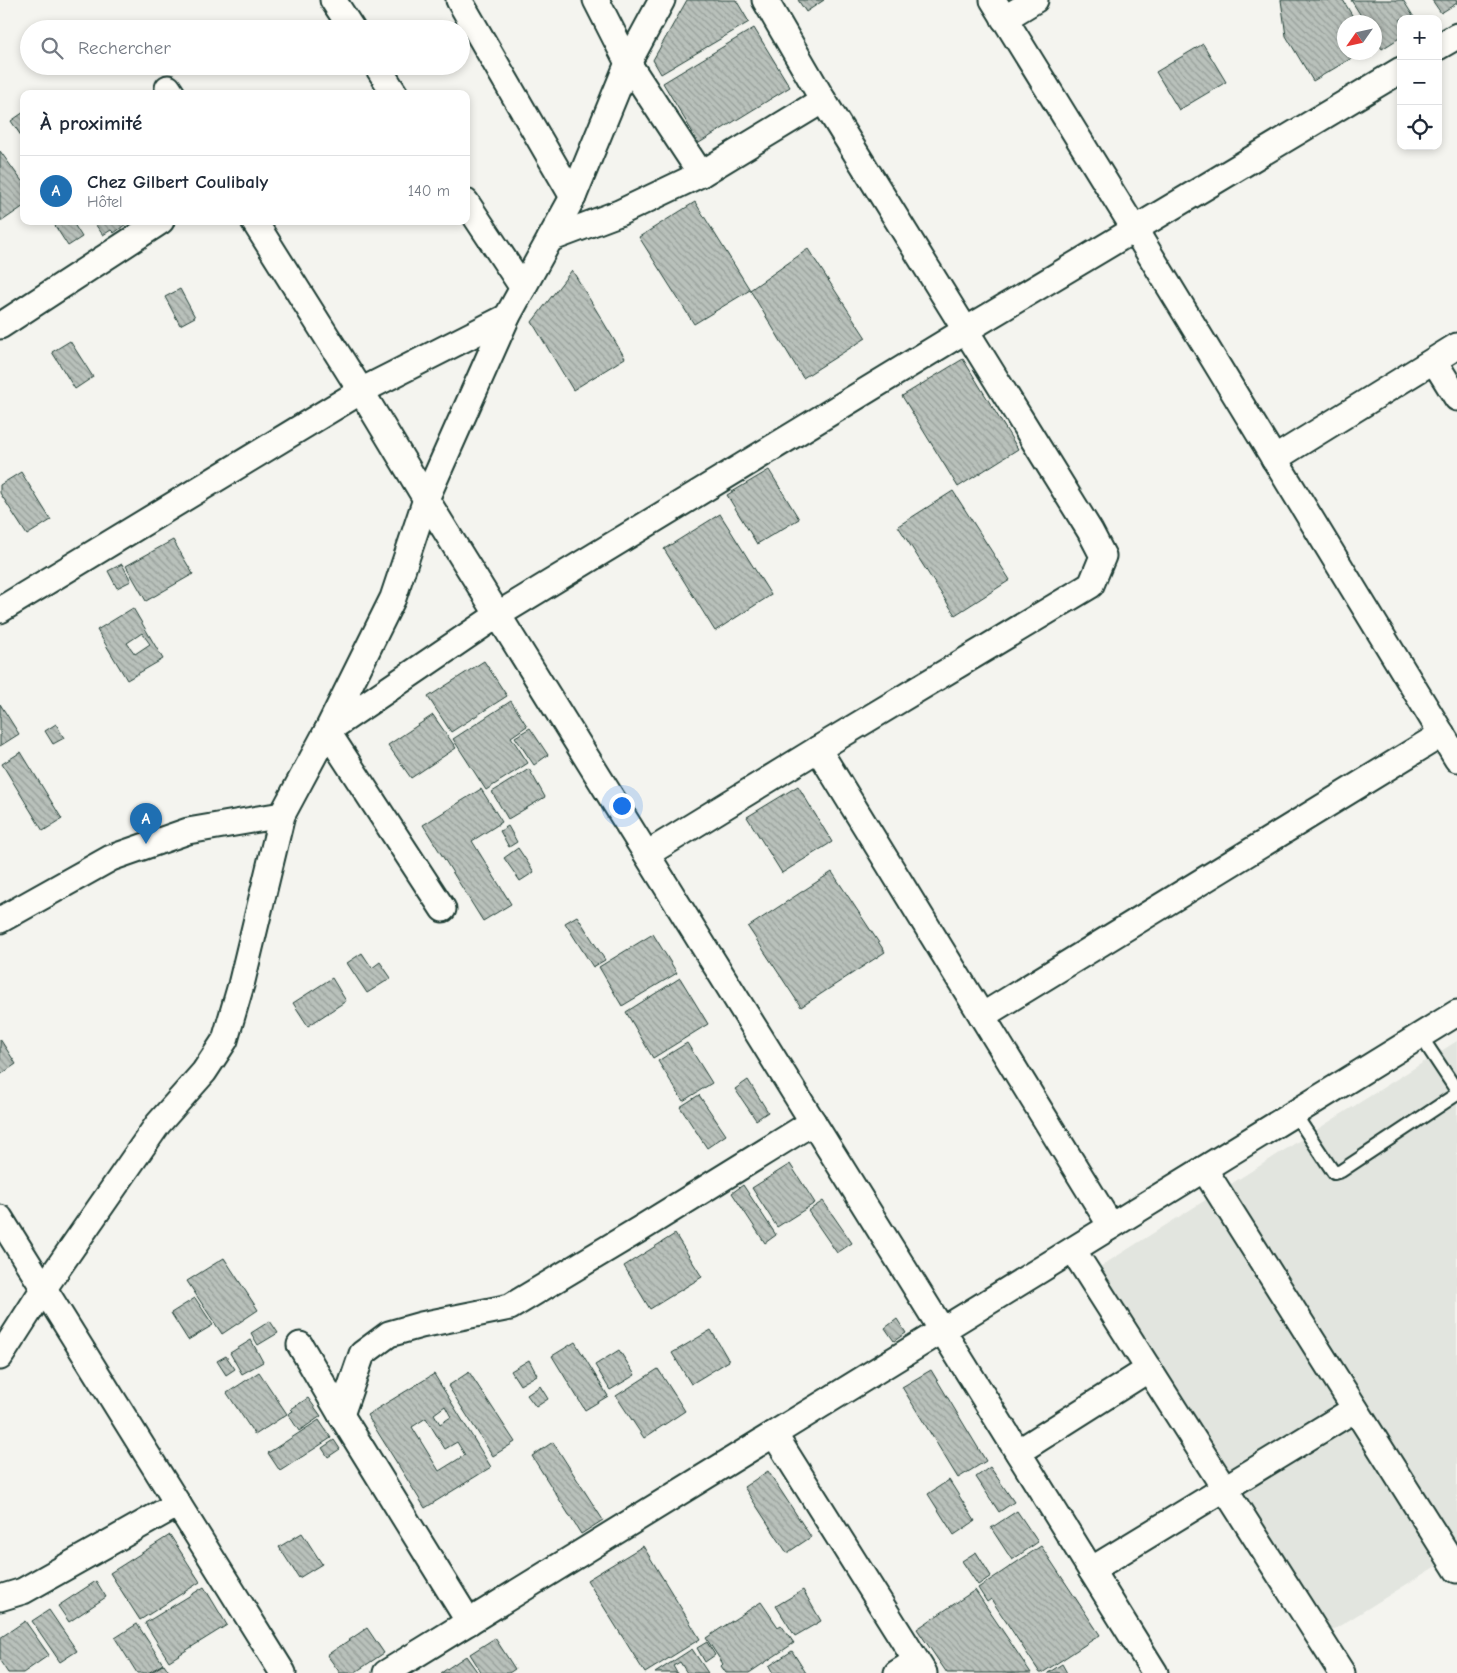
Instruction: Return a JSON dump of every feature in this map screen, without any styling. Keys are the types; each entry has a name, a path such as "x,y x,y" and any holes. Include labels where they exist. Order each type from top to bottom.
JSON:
{"street":[{"path":"333,0 346,20"},
{"path":"459,0 573,197"},
{"path":"596,0 628,63 701,174"},
{"path":"0,1357 44,1288 158,1124 204,1072 225,1040 282,815 327,731 393,598 426,499 507,317 573,197 628,63 662,0"},
{"path":"646,854 1091,586 1103,556 1090,531 823,100 766,0"},
{"path":"1035,0 998,9 1457,759"},
{"path":"1442,45 1457,36"},
{"path":"327,731 498,614 966,330 1397,72"},
{"path":"383,75 392,90"},
{"path":"550,239 619,213 701,174 823,100"},
{"path":"470,208 523,288"},
{"path":"0,326 155,225"},
{"path":"257,225 1155,1673"},
{"path":"0,610 361,391 507,317"},
{"path":"1274,459 1457,346"},
{"path":"1434,361 1457,398"},
{"path":"327,731 443,909"},
{"path":"982,1016 1442,734"},
{"path":"818,749 1111,1226"},
{"path":"0,920 111,858 188,831 282,815"},
{"path":"386,1673 1457,1013"},
{"path":"341,1415 362,1354 389,1334 421,1325 510,1307 813,1122"},
{"path":"1204,1169 1457,1570"},
{"path":"0,1218 283,1673"},
{"path":"1073,1250 1342,1673"},
{"path":"300,1345 469,1622"},
{"path":"1018,1452 1149,1369"},
{"path":"1091,1570 1355,1409"},
{"path":"774,1434 912,1669"},
{"path":"0,1598 23,1592 178,1504"}],"lane":[{"path":"1294,1113 1334,1173 1341,1171 1457,1093 1420,1035"}],"shaded area":[{"path":"1457,1041 1457,1553 1325,1635 1098,1268"}],"building":[{"path":"687,0 736,0 749,22 661,74 653,60"},
{"path":"798,0 824,0 806,12"},
{"path":"1281,0 1343,0 1352,15 1337,15 1337,60 1348,60 1313,81 1286,36"},
{"path":"1351,0 1403,0 1412,15 1397,15 1397,40 1382,49 1382,15 1361,15"},
{"path":"1432,0 1457,0 1457,3 1441,13"},
{"path":"754,28 790,87 699,143 663,83"},
{"path":"1203,44 1226,82 1179,110 1156,72"},
{"path":"20,115 20,134 11,121"},
{"path":"0,151 20,178 20,209 2,221 0,217"},
{"path":"695,202 750,290 694,324 639,237"},
{"path":"55,225 74,225 82,237 68,246"},
{"path":"96,225 125,225 114,233 111,230 103,235"},
{"path":"808,249 866,338 803,378 750,290"},
{"path":"572,270 625,358 573,390 532,322"},
{"path":"180,289 195,317 180,325 165,297"},
{"path":"70,341 93,377 75,389 52,352"},
{"path":"963,359 1018,449 958,487 902,396"},
{"path":"769,470 799,519 757,544 727,495"},
{"path":"21,472 51,520 27,535 0,493 0,485"},
{"path":"953,491 1010,580 955,615 898,526"},
{"path":"720,514 771,595 715,631 664,549"},
{"path":"173,540 193,574 146,601 126,566"},
{"path":"122,564 131,581 117,588 108,571"},
{"path":"133,608 163,659 127,680 97,630","holes":["142,633 150,644 135,654 127,643"]},
{"path":"484,661 507,696 451,732 428,697"},
{"path":"511,701 527,726 511,737 528,763 486,790 453,739"},
{"path":"0,704 19,734 0,746"},
{"path":"433,715 456,748 411,778 388,745"},
{"path":"56,724 64,738 53,744 45,731"},
{"path":"530,728 548,755 534,765 515,737"},
{"path":"21,752 62,819 43,831 2,764"},
{"path":"529,769 545,797 508,819 492,792"},
{"path":"798,786 832,842 782,873 747,817"},
{"path":"481,789 502,822 472,841 511,904 483,921 423,825"},
{"path":"508,826 517,842 509,847 500,831"},
{"path":"518,848 534,872 520,881 504,858"},
{"path":"832,872 885,952 801,1007 748,927"},
{"path":"577,916 605,960 593,967 565,923"},
{"path":"653,934 677,973 622,1006 599,967"},
{"path":"362,953 372,968 380,962 391,978 367,993 347,963"},
{"path":"332,978 346,1001 308,1026 293,1003"},
{"path":"680,978 708,1024 653,1058 626,1012"},
{"path":"0,1039 16,1064 0,1075"},
{"path":"687,1043 712,1083 683,1101 658,1061"},
{"path":"748,1080 768,1112 756,1120 735,1089"},
{"path":"699,1095 726,1135 707,1148 680,1107"},
{"path":"790,1164 815,1203 777,1227 752,1188"},
{"path":"743,1185 776,1235 765,1243 732,1193"},
{"path":"823,1201 852,1243 837,1253 808,1211"},
{"path":"675,1234 702,1277 650,1309 624,1266"},
{"path":"224,1258 258,1310 222,1334 187,1281"},
{"path":"195,1298 213,1325 188,1340 171,1313"},
{"path":"897,1319 906,1333 894,1341 885,1328"},
{"path":"270,1321 278,1333 258,1345 251,1333"},
{"path":"711,1330 729,1361 691,1384 672,1353"},
{"path":"251,1340 263,1362 242,1374 230,1353"},
{"path":"575,1342 608,1396 585,1410 552,1356"},
{"path":"619,1350 635,1375 610,1390 595,1365"},
{"path":"226,1356 235,1369 226,1375 217,1361"},
{"path":"529,1360 537,1375 520,1385 511,1371"},
{"path":"658,1369 685,1411 644,1438 616,1396"},
{"path":"931,1370 986,1461 958,1478 902,1387"},
{"path":"259,1372 287,1414 255,1435 227,1393"},
{"path":"469,1372 515,1442 493,1456 448,1386"},
{"path":"434,1374 491,1467 425,1508 367,1415","holes":["445,1406 451,1417 440,1424 434,1414","426,1418 445,1449 457,1442 465,1455 439,1471 412,1427"]},
{"path":"540,1386 548,1399 536,1407 527,1395"},
{"path":"308,1398 321,1416 299,1431 288,1414 293,1411 291,1409"},
{"path":"319,1420 331,1438 280,1471 268,1453"},
{"path":"334,1440 340,1449 328,1457 322,1448"},
{"path":"553,1442 603,1520 581,1534 532,1456"},
{"path":"990,1467 1014,1502 999,1512 976,1477"},
{"path":"768,1471 811,1537 787,1553 744,1487"},
{"path":"949,1480 975,1521 954,1535 928,1494"},
{"path":"1017,1511 1038,1542 1012,1560 991,1528"},
{"path":"302,1533 322,1564 299,1578 279,1547"},
{"path":"170,1535 200,1582 140,1620 110,1573"},
{"path":"643,1546 700,1639 645,1673 587,1580"},
{"path":"1041,1546 1100,1635 1040,1673 991,1599 987,1602 978,1588"},
{"path":"976,1552 991,1576 978,1585 962,1561"},
{"path":"96,1581 106,1597 69,1622 58,1606"},
{"path":"204,1587 227,1625 169,1661 145,1623"},
{"path":"803,1590 821,1621 795,1636 776,1606"},
{"path":"975,1590 1031,1673 947,1673 917,1629"},
{"path":"761,1602 778,1627 781,1625 794,1643 749,1673 726,1673 721,1666 723,1664 706,1638"},
{"path":"49,1610 77,1651 60,1662 32,1621"},
{"path":"25,1621 49,1655 23,1673 8,1673 0,1661 0,1638"},
{"path":"137,1624 163,1664 148,1673 137,1673 115,1638"},
{"path":"367,1628 384,1653 354,1673 340,1673 327,1655"},
{"path":"495,1638 515,1669 509,1673 482,1673 470,1654"},
{"path":"707,1642 715,1655 705,1662 697,1648"},
{"path":"692,1649 708,1673 687,1673 680,1662 673,1666 677,1673 655,1673"},
{"path":"792,1651 806,1673 773,1673 769,1666"},
{"path":"466,1656 478,1673 441,1673"},
{"path":"164,1664 170,1673 150,1673"},
{"path":"1062,1664 1067,1673 1048,1673"}],"place":[{"name":"Chez Gilbert Coulibaly","path":"146,844"}]}
